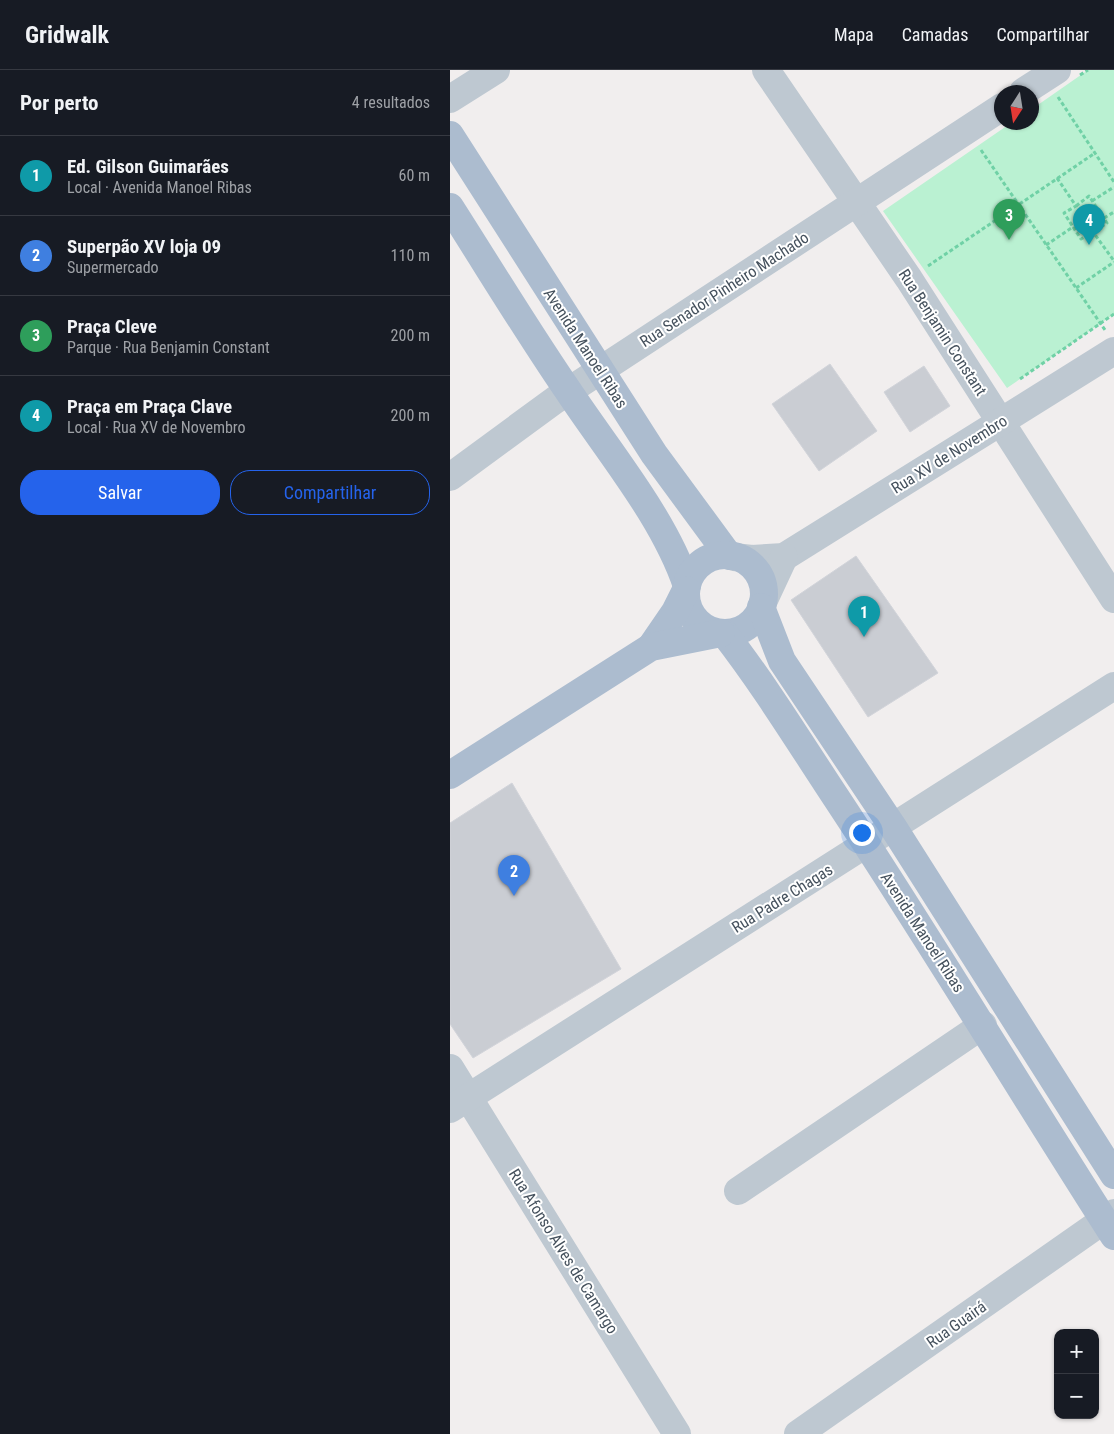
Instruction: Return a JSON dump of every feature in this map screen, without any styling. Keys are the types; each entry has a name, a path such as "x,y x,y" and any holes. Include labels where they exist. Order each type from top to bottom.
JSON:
{"main road":[{"name":"Avenida Manoel Ribas","path":"450,135 600,371 685,499 732,556"},
{"path":"450,207 568,391 658,525 674,552 686,588 686,602 695,619 709,630 722,633"},
{"path":"450,774 651,647 743,629 752,622 762,605 764,590 760,579 745,561 732,556 708,559 697,567 689,578 675,612 651,647"},
{"name":"Avenida Manoel Ribas","path":"762,605 782,662 892,826 1114,1175"},
{"name":"Avenida Manoel Ribas","path":"722,633 753,671 867,844 1111,1223"},
{"path":"867,844 900,864 958,958 1006,1005"},
{"path":"985,1029 1020,1064 1094,1184 1114,1193"}],"street":[{"path":"450,99 496,70"},
{"name":"Rua Benjamin Constant","path":"766,70 909,279 1114,599"},
{"path":"1039,87 1056,81"},
{"name":"Rua Senador Pinheiro Machado","path":"450,477 568,391 994,112"},
{"name":"Rua XV de Novembro","path":"784,557 1002,422 1112,344"},
{"path":"732,556 752,559 784,557 762,605"},
{"name":"Rua Padre Chagas","path":"459,1103 1114,686"},
{"path":"738,1190 985,1029"},
{"name":"Rua Afonso Alves de Camargo","path":"450,1068 459,1103 677,1434"},
{"name":"Rua Guairá","path":"798,1434 1111,1223"}],"path":[{"path":"1056,81 1095,153 1114,182"},
{"path":"967,130 1100,323 1112,344"},
{"path":"909,279 1095,153"},
{"path":"1057,178 1076,206"},
{"path":"1092,201 1114,187"},
{"path":"1089,196 1092,201 1107,223 1081,239 1064,213 1089,196"},
{"path":"1104,218 1114,212"},
{"path":"1046,245 1072,227"},
{"path":"1076,288 1114,261 1092,232"},
{"path":"1014,383 1114,314"}],"green space":[{"path":"1088,70 1114,70 1114,314 1007,388 883,211 1001,130 1039,130 1039,104"}],"building":[{"path":"830,364 877,431 819,471 772,404"},
{"path":"924,366 950,406 910,432 884,392"},
{"path":"856,556 938,673 868,717 791,600"},
{"path":"512,783 621,969 473,1058 450,1024 450,823"}],"place":[{"name":"Praça Cleve","path":"1009,240"},
{"name":"Praça em Praça Clave","path":"1089,245"},
{"name":"Ed. Gilson Guimarães","path":"864,637"},
{"name":"Superpão XV loja 09","path":"514,896"}]}
